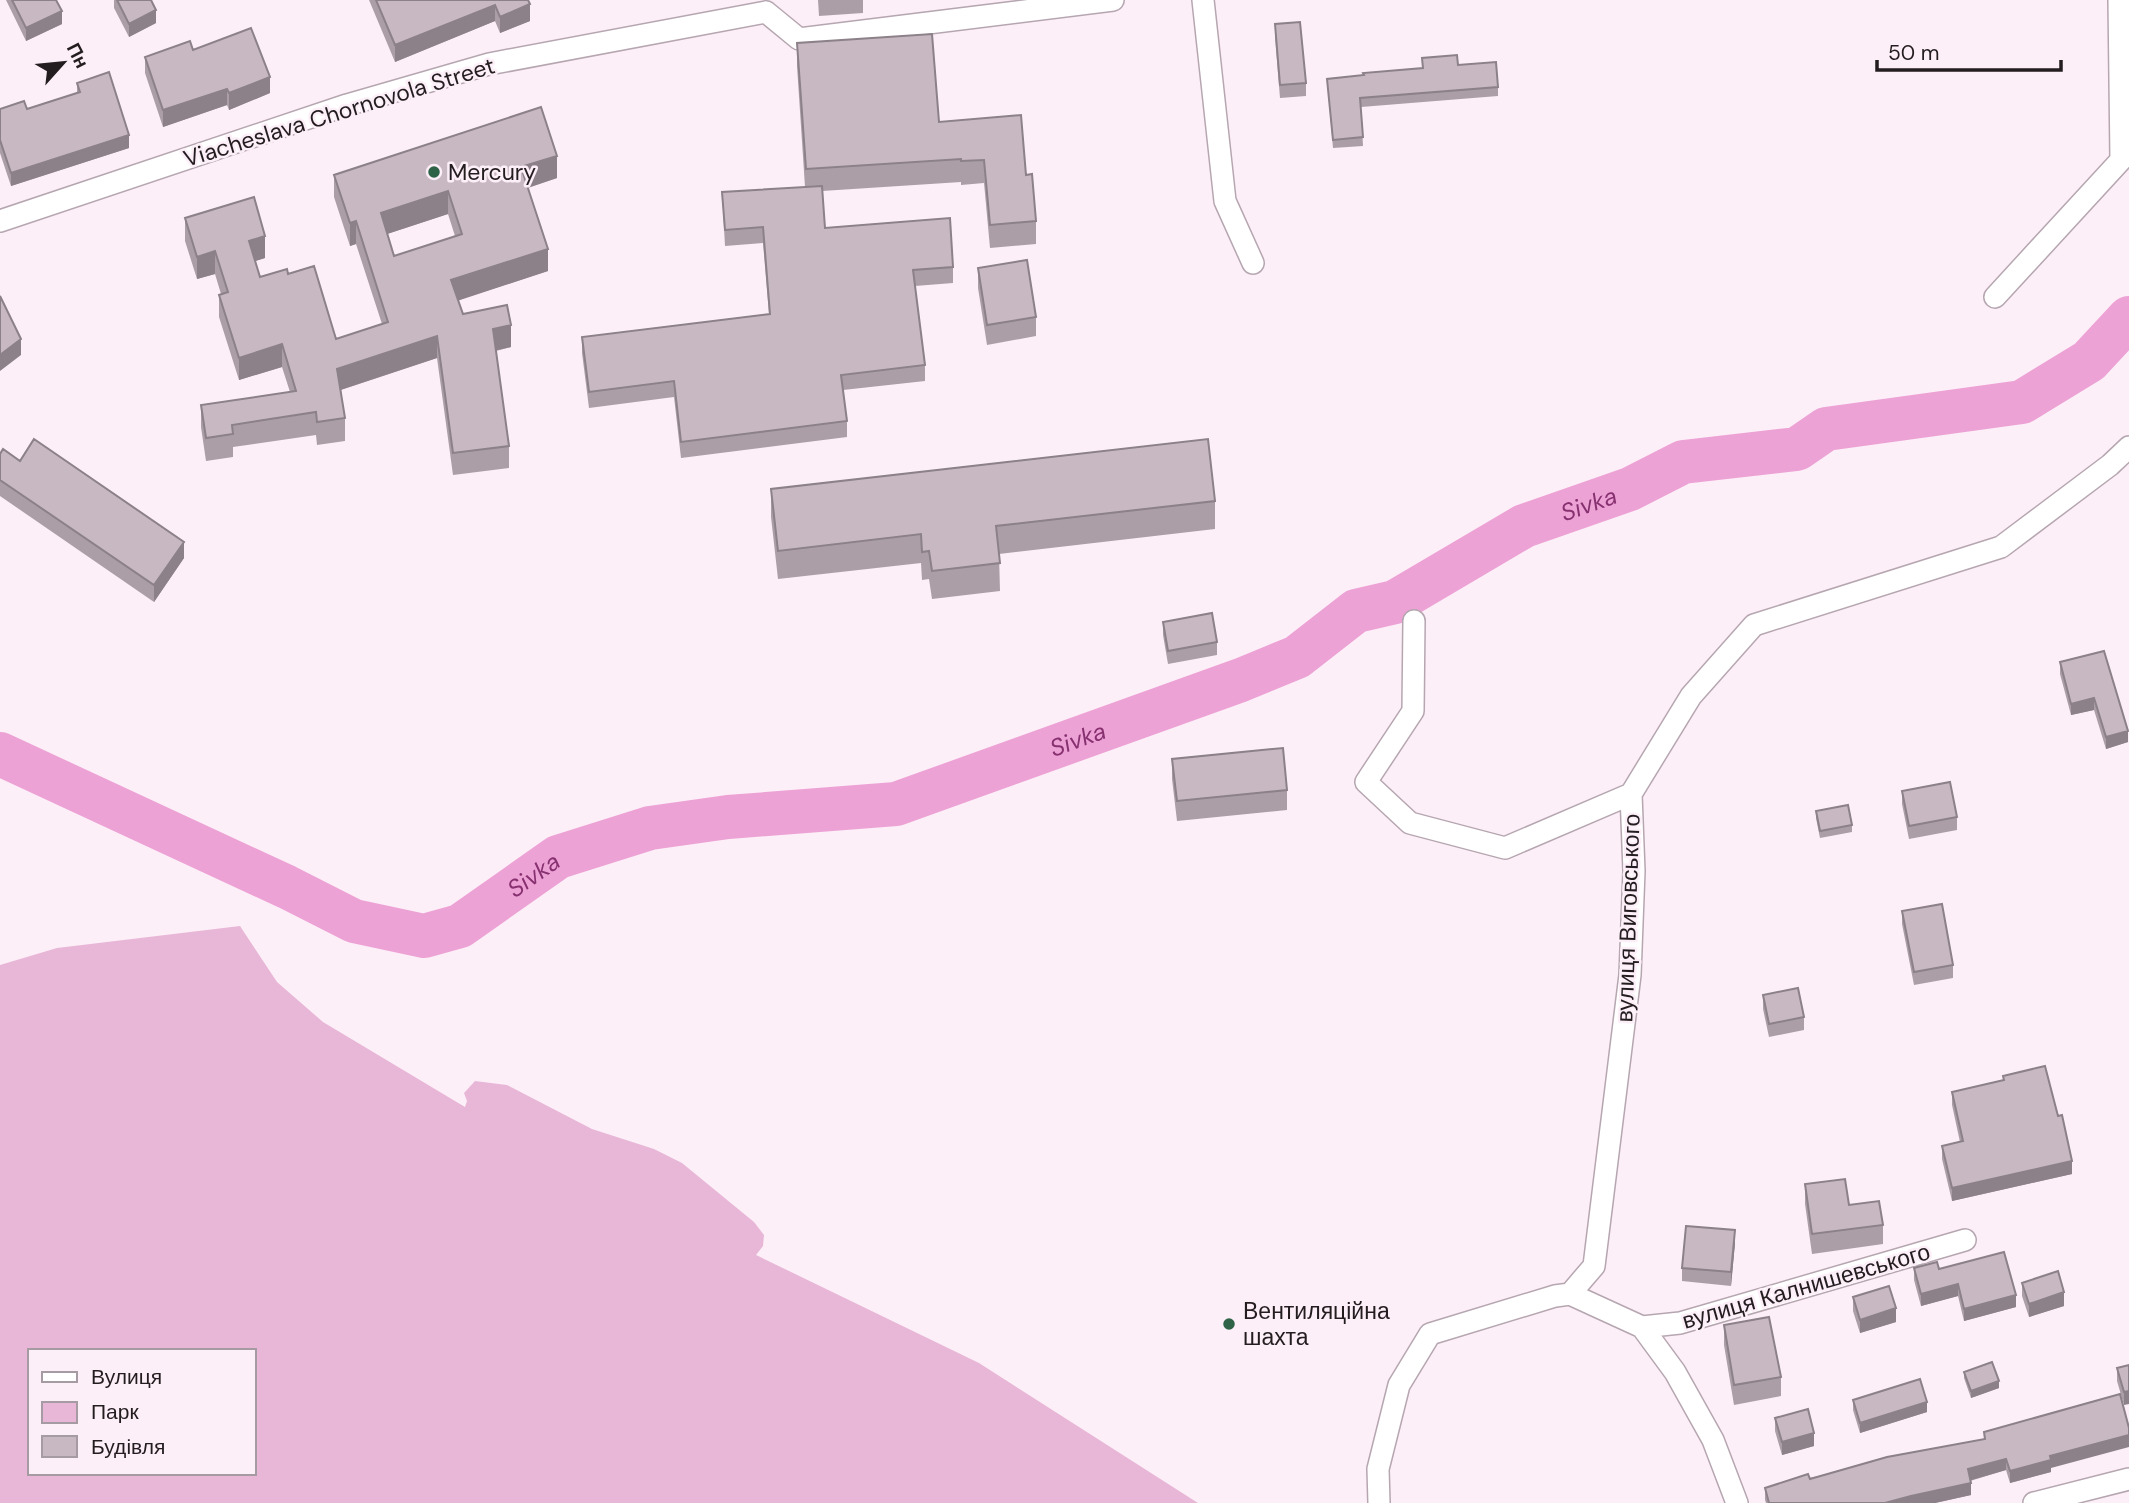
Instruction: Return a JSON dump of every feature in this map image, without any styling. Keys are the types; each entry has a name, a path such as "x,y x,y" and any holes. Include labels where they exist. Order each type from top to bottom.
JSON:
{"street":[{"path":"767,6 799,39 1112,0"},
{"path":"1203,0 1225,201 1253,263"},
{"path":"1995,297 2121,160 2119,0"},
{"name":"Viacheslava Chornovola Street","path":"0,221 347,105 489,64 767,6"},
{"name":"вулиця Виговського","path":"1570,1294 1594,1266 1613,1118 1630,975 1634,871 1632,794 1691,696 1754,625 2001,547 2110,465 2129,447"},
{"path":"1414,621 1413,711 1366,782 1409,823 1504,848 1632,794"},
{"name":"вулиця Калнишевського","path":"1570,1294 1642,1327 1680,1324 1965,1240"},
{"path":"1379,1503 1378,1469 1399,1385 1430,1334 1555,1296 1570,1294"},
{"path":"1642,1327 1675,1372 1713,1440 1737,1503"},
{"path":"2034,1503 2129,1479"}],"green space":[{"path":"240,926 277,982 323,1022 465,1107 467,1101 464,1093 475,1081 507,1085 592,1129 654,1149 682,1163 754,1222 764,1235 763,1246 756,1255 979,1363 1198,1503 0,1503 0,965 57,948"}],"building":[{"path":"12,0 56,0 62,11 26,28"},
{"path":"117,0 151,0 156,10 129,24"},
{"path":"376,0 528,0 530,4 500,17 495,5 395,45"},
{"path":"1300,22 1306,83 1280,85 1275,24"},
{"path":"251,28 270,77 229,93 227,89 163,110 145,57 190,41 193,50"},
{"path":"932,34 939,122 1021,115 1026,175 1032,174 1036,221 990,225 984,160 961,159 806,169 797,43"},
{"path":"1457,55 1458,65 1496,62 1498,87 1360,98 1363,137 1333,140 1327,79 1423,68 1422,58"},
{"path":"109,72 129,135 11,173 0,140 0,109 24,101 27,109 80,92 77,83"},
{"path":"541,107 557,156 521,167 548,249 451,280 463,314 507,305 511,325 493,329 509,446 453,453 437,336 337,369 345,418 317,422 316,412 232,425 233,434 206,438 201,405 296,391 282,344 239,358 219,295 228,292 215,251 197,257 185,218 254,197 265,236 249,241 260,277 287,269 288,274 314,266 336,339 388,322 356,221 350,223 334,175","holes":["448,191 462,234 394,256 381,213"]},
{"path":"822,186 825,228 950,218 953,267 913,270 925,365 841,375 847,421 681,442 674,381 589,392 582,337 770,314 763,227 725,230 722,192"},
{"path":"1027,260 1036,317 987,325 978,268"},
{"path":"0,296 21,339 0,355"},
{"path":"34,439 184,542 154,585 0,480 0,454 3,449 20,461"},
{"path":"1208,439 1215,501 996,526 1000,563 932,571 929,551 922,552 921,534 778,551 771,489"},
{"path":"1212,613 1217,642 1168,651 1163,622"},
{"path":"2104,651 2128,731 2106,737 2094,698 2071,704 2060,662"},
{"path":"1283,748 1287,790 1177,801 1172,759"},
{"path":"1950,782 1957,817 1909,826 1902,791"},
{"path":"1848,805 1852,825 1820,831 1816,811"},
{"path":"1942,904 1953,965 1914,972 1902,911"},
{"path":"1798,988 1804,1017 1769,1024 1763,995"},
{"path":"2045,1066 2058,1116 2062,1115 2072,1161 1952,1188 1942,1146 1963,1141 1952,1092 2004,1080 2003,1076"},
{"path":"1845,1179 1849,1205 1879,1201 1883,1225 1812,1234 1805,1184"},
{"path":"1686,1226 1735,1230 1731,1272 1682,1268"},
{"path":"2004,1252 2016,1295 1964,1309 1958,1284 1921,1294 1914,1268 1937,1262 1939,1269"},
{"path":"2058,1271 2064,1292 2029,1304 2022,1283"},
{"path":"1889,1286 1896,1308 1860,1320 1853,1297"},
{"path":"1769,1317 1781,1377 1734,1385 1724,1325"},
{"path":"1992,1362 1999,1381 1971,1391 1964,1372"},
{"path":"2129,1365 2129,1391 2124,1392 2117,1368"},
{"path":"1920,1379 1927,1402 1860,1423 1853,1400"},
{"path":"2120,1394 2129,1435 2050,1456 2051,1460 2010,1471 2006,1459 1968,1469 1971,1483 1885,1503 1769,1503 1765,1488 1808,1474 1810,1479 1887,1457 1985,1439 1984,1432"},
{"path":"1808,1409 1814,1433 1782,1442 1775,1418"}],"waterway":[{"name":"Sivka","path":"0,754 287,887 354,921 424,936 460,926 558,857 650,828 728,817 896,804 1241,680 1297,657 1356,611 1395,602 1524,526 1630,489 1683,462 1797,449 1826,429 2022,402 2089,361 2129,318"}],"place":[{"name":"Mercury","path":"434,172"},
{"name":"Вентиляційна шахта","path":"1229,1324"}]}
